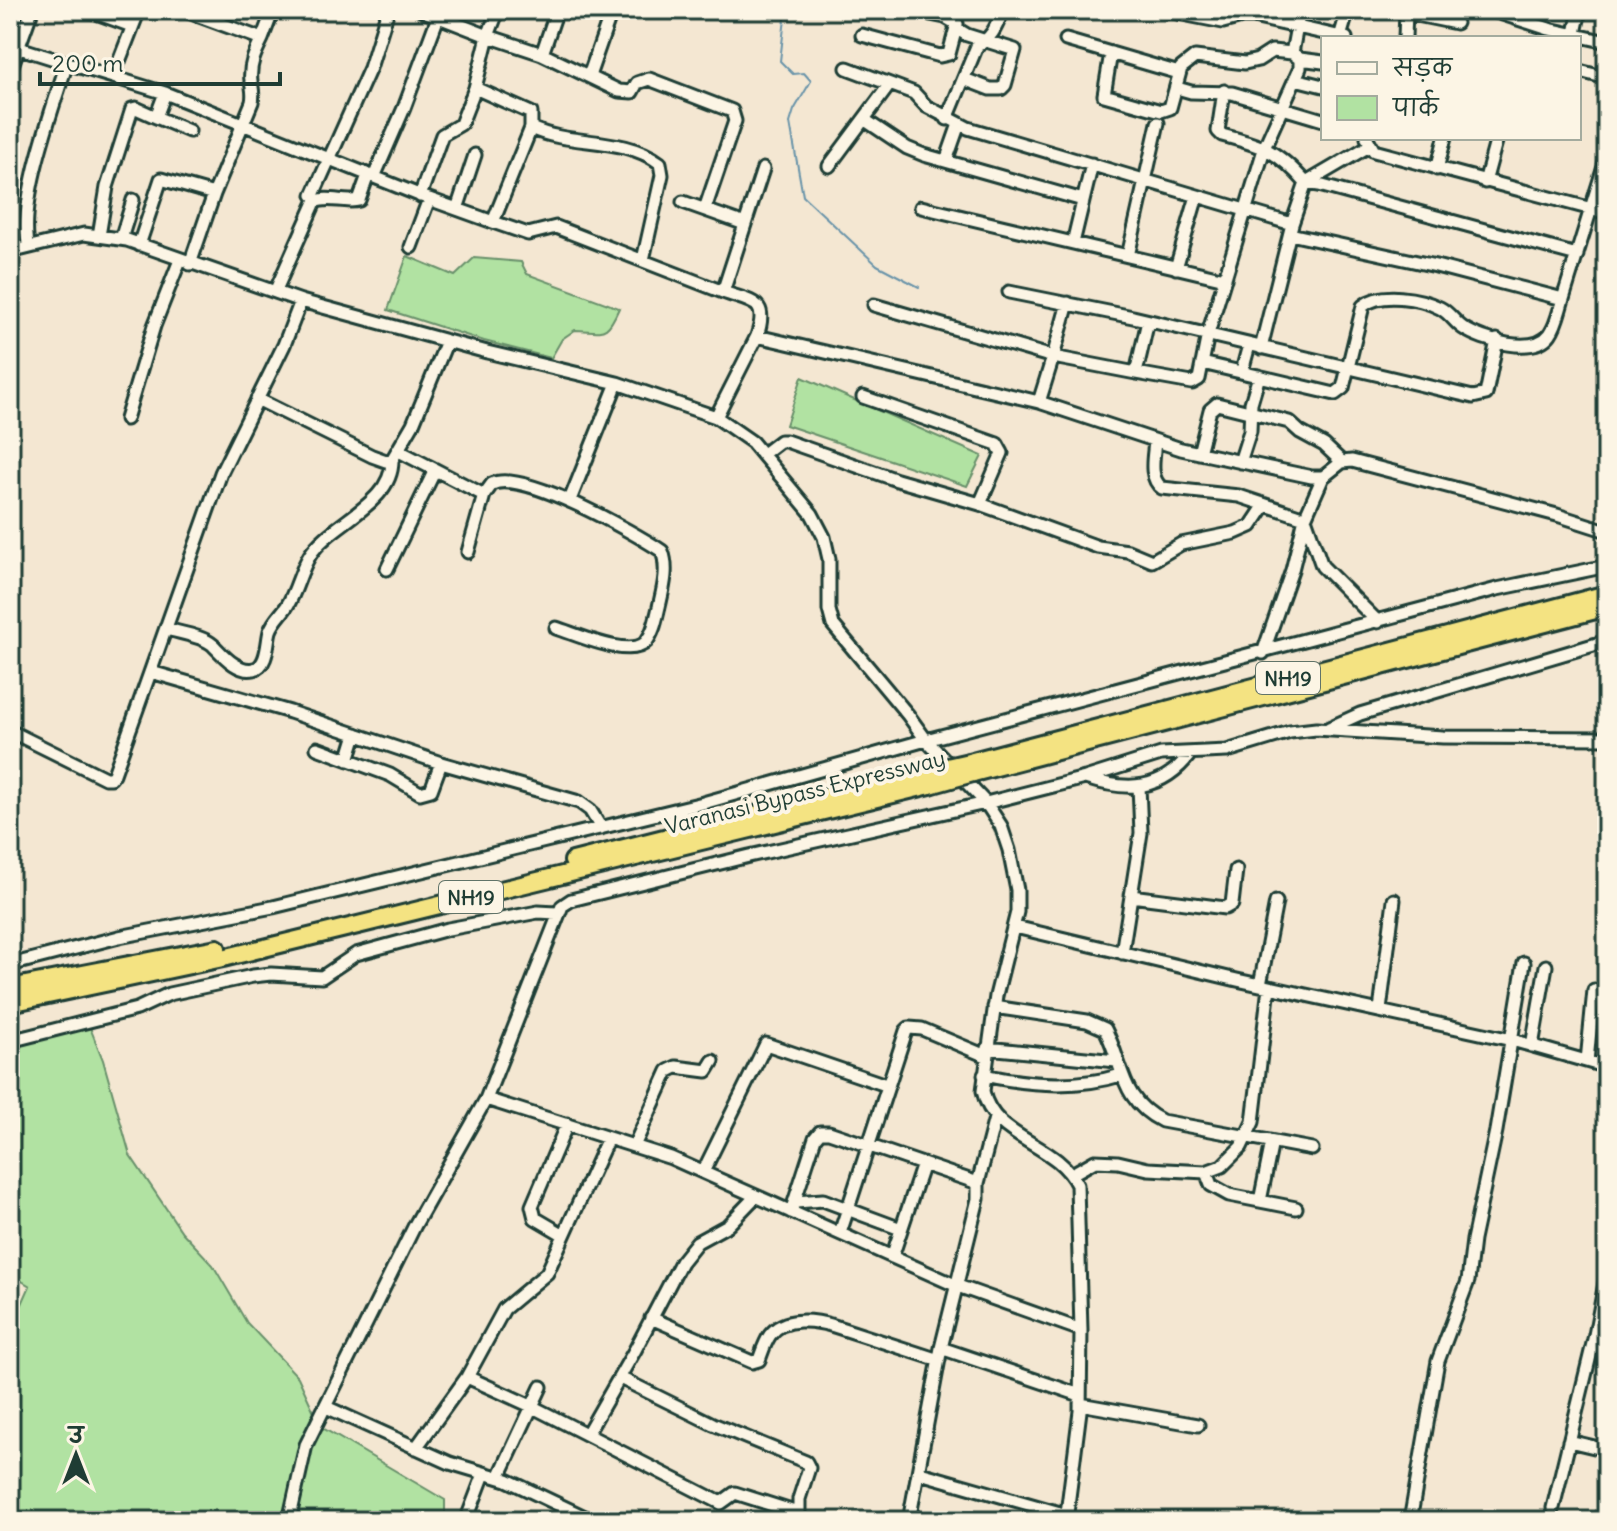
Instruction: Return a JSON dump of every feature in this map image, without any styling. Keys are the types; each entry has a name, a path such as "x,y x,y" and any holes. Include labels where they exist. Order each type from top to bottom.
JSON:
{"highway":[{"name":"Varanasi Bypass Expressway","path":"971,768 1607,594"},
{"name":"Varanasi Bypass Expressway","path":"10,988 220,948 971,768 1607,607"},
{"name":"Varanasi Bypass Expressway","path":"10,1003 223,958 928,778"}],"street":[{"path":"10,71 15,47 32,10"},
{"path":"88,10 132,26"},
{"path":"113,77 139,10"},
{"path":"183,10 262,39"},
{"path":"126,419 154,326 185,262 243,125 254,91 253,57 273,10"},
{"path":"313,195 370,68 388,10"},
{"path":"421,10 542,54 626,93 632,92 642,79 649,79 732,111 735,121 705,209"},
{"path":"411,247 442,135 461,124 498,10"},
{"path":"542,54 557,10"},
{"path":"589,76 612,10"},
{"path":"862,35 947,56 957,24 945,17 911,10"},
{"path":"946,161 964,79 977,46 994,34 1003,10"},
{"path":"1162,10 1223,22 1253,17 1337,36"},
{"path":"874,305 1053,357 1192,383 1199,379 1208,334 1265,146 1300,68 1296,56 1300,10"},
{"path":"1343,36 1348,10"},
{"path":"1490,10 1574,36 1580,10"},
{"path":"1405,36 1407,12 1456,23"},
{"path":"275,292 315,202 321,199 359,200 404,108 438,17"},
{"path":"957,29 1015,50 1005,85 1001,89 990,89 964,79"},
{"path":"1581,37 1607,42"},
{"path":"1066,40 1179,73"},
{"path":"15,47 165,93 424,198 493,222 528,234 556,227 753,303 761,309 763,318 716,417"},
{"path":"1111,53 1104,95 1167,110 1177,88 1179,73 1185,63 1199,56 1245,63 1258,60 1272,51 1321,62"},
{"path":"29,247 24,232 29,204 67,63"},
{"path":"847,68 914,93 926,106 953,122 1246,210 1291,229 1563,299"},
{"path":"1581,72 1607,78"},
{"path":"1295,79 1321,86"},
{"path":"829,166 890,84"},
{"path":"475,88 531,113 531,128 493,222"},
{"path":"1177,88 1205,93 1224,91 1321,119"},
{"path":"1224,91 1218,131 1222,135 1265,146 1306,183 1577,255"},
{"path":"156,117 165,93"},
{"path":"99,236 107,187 132,109 189,131"},
{"path":"865,120 907,148 1083,200"},
{"path":"1128,256 1158,123"},
{"path":"531,128 557,138 592,140 635,150 660,163 662,175 643,260"},
{"path":"1437,169 1444,140"},
{"path":"1485,182 1496,140"},
{"path":"1242,371 1255,346 1306,183 1368,142 1374,151 1607,213"},
{"path":"457,209 475,155"},
{"path":"1202,363 1335,394 1343,388 1363,306 1384,297 1439,307 1465,329 1497,340 1519,346 1542,342 1555,323 1607,157"},
{"path":"1073,243 1092,164"},
{"path":"723,292 763,169"},
{"path":"139,245 161,179 214,194"},
{"path":"1176,268 1197,196"},
{"path":"121,239 133,200"},
{"path":"683,202 745,224"},
{"path":"921,207 1225,279"},
{"path":"10,252 84,234 121,239 301,301 617,383 716,417 758,449 793,489 824,537 829,559 829,610 833,625 926,740 986,803 1001,826 1017,890 1015,927 994,1007 984,1075 984,1099 995,1118 1051,1154 1072,1174 1079,1198 1080,1400 1066,1518 920,1473"},
{"path":"1009,292 1481,397 1486,394 1490,383 1497,340"},
{"path":"10,731 105,778 111,778 221,473 284,345 301,301"},
{"path":"1039,402 1068,303"},
{"path":"1136,373 1148,321"},
{"path":"757,336 1039,402 1199,453 1297,475 1323,477"},
{"path":"167,629 206,641 233,664 246,669 256,669 262,664 274,621 286,607 311,553 366,507 387,484 396,456 447,341"},
{"path":"1240,462 1250,431 1259,376"},
{"path":"570,500 617,383"},
{"path":"863,397 997,444 1002,453 980,504"},
{"path":"257,399 372,456 386,461 396,456 435,470 484,495"},
{"path":"1199,453 1213,406 1217,404 1289,422 1324,445 1342,462"},
{"path":"758,449 786,441 897,480 980,504 1098,547 1128,551 1152,561 1181,544 1243,530 1251,526 1265,505"},
{"path":"1155,441 1153,475 1162,488 1239,496 1305,518"},
{"path":"1263,653 1292,570 1305,518 1323,477 1342,462 1352,461 1454,486 1607,531"},
{"path":"387,569 435,470"},
{"path":"468,552 484,495 492,484 507,479 570,500 662,551 665,584 654,629 644,643 637,648 618,648 556,628"},
{"path":"1305,518 1322,566 1378,622"},
{"path":"10,965 119,937 273,907 703,803 926,740 1497,589 1607,566"},
{"path":"1326,729 1360,714 1607,641"},
{"path":"151,672 296,714 441,763 579,802 590,810 601,828"},
{"path":"289,1521 306,1445 415,1225 486,1099 545,954 557,913 571,900 986,803 1085,778 1161,754 1227,751 1290,732 1326,729 1443,737 1607,738"},
{"path":"348,760 356,734"},
{"path":"317,748 390,775 420,793 431,790 441,763"},
{"path":"1085,778 1111,786 1139,786 1177,771 1191,753"},
{"path":"1122,953 1141,833 1139,786"},
{"path":"1131,896 1225,908 1232,904 1236,870"},
{"path":"1380,1010 1394,900"},
{"path":"1072,1174 1086,1164 1108,1161 1148,1169 1206,1172 1222,1166 1247,1138 1257,1101 1264,986 1276,902"},
{"path":"10,1041 137,1009 169,994 271,974 322,977 356,954 448,929 538,912 557,913"},
{"path":"1015,927 1512,1040 1607,1067"},
{"path":"1410,1521 1438,1361 1468,1281 1524,963"},
{"path":"1532,1046 1546,966"},
{"path":"1587,1061 1594,990"},
{"path":"994,1007 1099,1025 1105,1029 1121,1075 1136,1102 1148,1114 1162,1121 1312,1149"},
{"path":"840,1233 886,1085 909,1028 922,1029 987,1052 1116,1061"},
{"path":"703,1172 766,1044 886,1085"},
{"path":"634,1146 668,1071 676,1067 707,1071 713,1061"},
{"path":"984,1075 1023,1083 1069,1085 1121,1075"},
{"path":"486,1099 634,1146 756,1196 794,1207 840,1233 955,1285 1081,1330"},
{"path":"909,1521 940,1354 995,1118"},
{"path":"564,1235 535,1218 532,1206 567,1124"},
{"path":"794,1207 815,1138 820,1132 829,1132 978,1183"},
{"path":"416,1448 467,1377 504,1309 542,1279 608,1138"},
{"path":"1260,1201 1272,1142"},
{"path":"892,1257 923,1164"},
{"path":"1206,1172 1211,1185 1218,1191 1296,1208"},
{"path":"587,1434 673,1275 691,1248 704,1237 728,1225 756,1196"},
{"path":"794,1207 823,1200 901,1229"},
{"path":"1553,1508 1569,1441 1601,1336 1607,1273"},
{"path":"651,1318 756,1363 769,1336 787,1324 817,1321 940,1354 1080,1400 1198,1425"},
{"path":"467,1377 531,1406 721,1503 735,1493 798,1517 808,1473 806,1462 713,1424 620,1378"},
{"path":"499,1477 541,1387"},
{"path":"326,1407 416,1448 499,1477 593,1521"},
{"path":"1569,1441 1607,1450"},
{"path":"466,1521 484,1474"}],"green space":[{"path":"407,256 455,276 474,258 521,262 527,274 619,308 607,328 599,331 575,330 562,339 551,358 484,341 388,310"},
{"path":"802,377 982,456 967,486 786,425"},
{"path":"87,1020 103,1060 130,1155 182,1232 213,1265 247,1323 298,1377 321,1427 445,1500 445,1521 10,1521 10,1331 30,1286 10,1274 10,1032"}],"waterway":[{"path":"786,10 780,61 793,74 804,73 811,81 790,123 803,196 877,265 919,287"}]}
